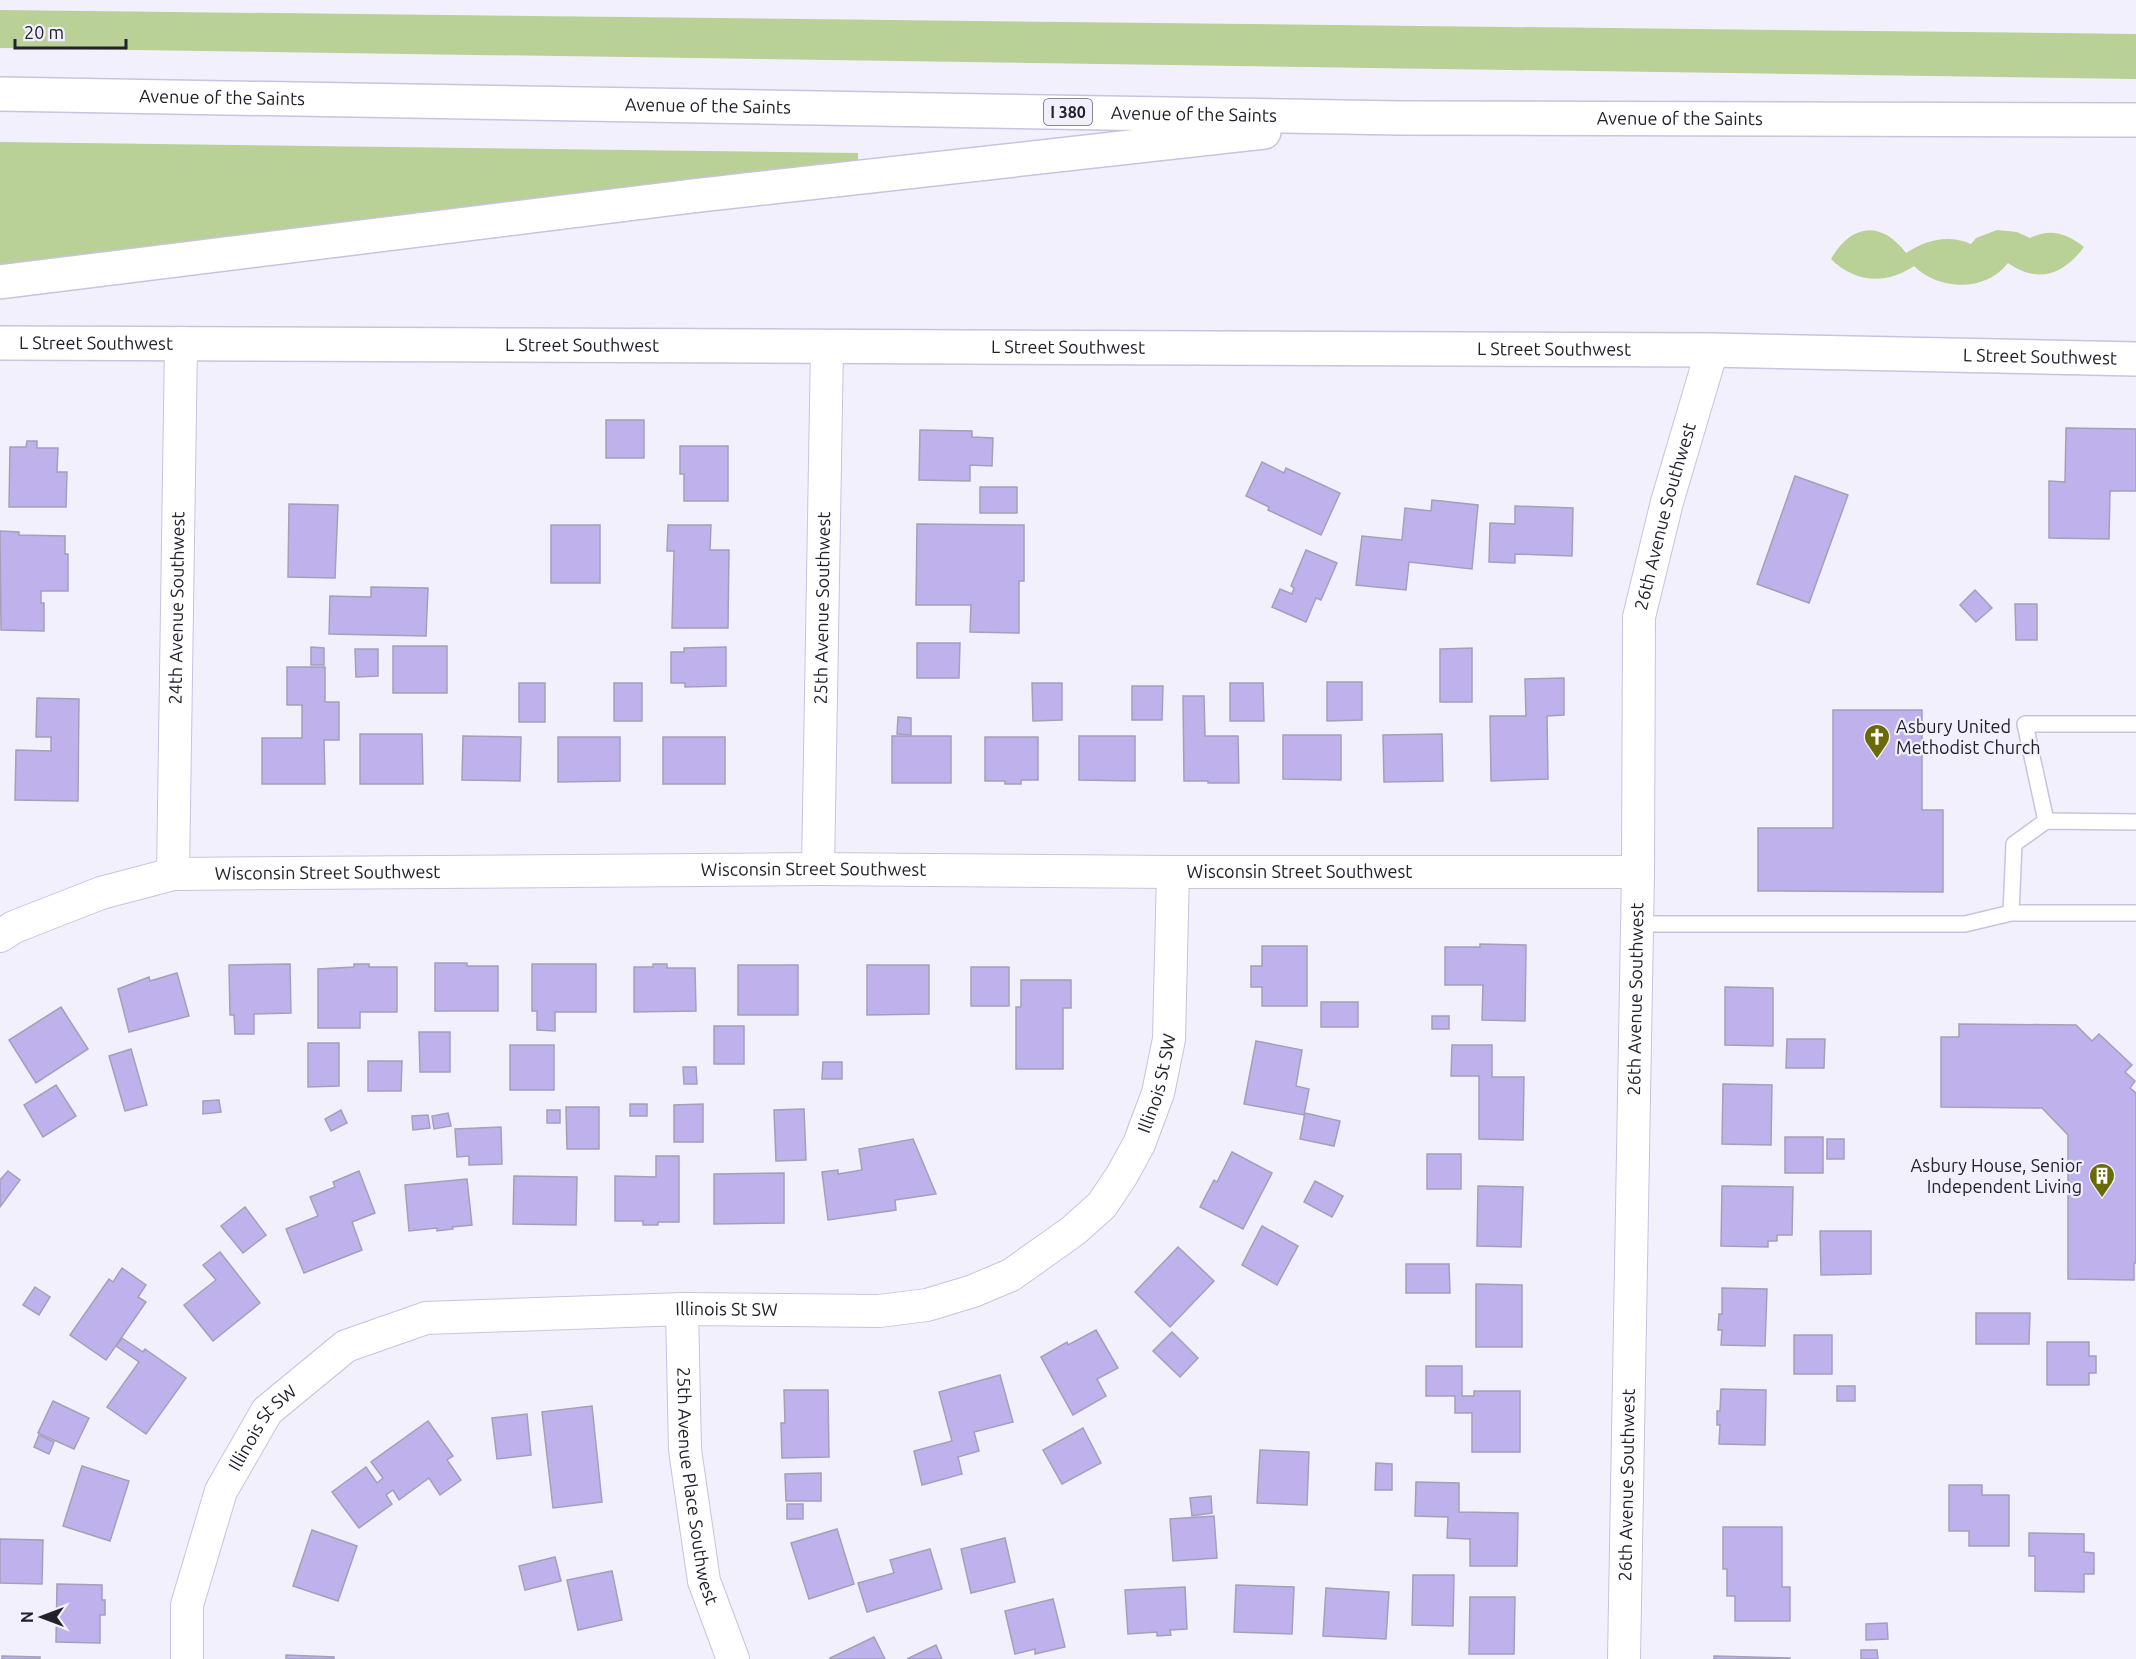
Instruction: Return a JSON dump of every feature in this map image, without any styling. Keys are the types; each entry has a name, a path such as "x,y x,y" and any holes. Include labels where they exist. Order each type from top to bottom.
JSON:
{"main road":[{"name":"Avenue of the Saints","path":"0,94 1399,117 2136,120"},
{"path":"0,282 692,196 1399,117"},
{"name":"L Street Southwest","path":"0,343 1712,350 2136,359"}],"street":[{"name":"24th Avenue Southwest","path":"173,874 181,343"},
{"name":"25th Avenue Southwest","path":"818,869 826,346"},
{"name":"26th Avenue Southwest","path":"1624,1659 1638,872 1639,616 1667,502 1712,350"},
{"name":"Wisconsin Street Southwest","path":"0,936 14,927 101,893 173,874 818,869 1638,872"},
{"name":"Illinois St SW","path":"187,1659 187,1605 221,1491 267,1411 346,1347 426,1318 682,1309 879,1311 927,1305 973,1292 1011,1275 1073,1231 1102,1205 1139,1144 1158,1093 1169,1040 1173,872"},
{"name":"25th Avenue Place Southwest","path":"682,1309 686,1462 704,1581 733,1659"}],"lane":[{"path":"2046,821 2025,724 2136,723"},
{"path":"2011,913 2014,844 2046,821 2136,822"},
{"path":"1637,924 1965,924 2011,913 2136,913"}],"green space":[{"path":"0,10 2136,34 2136,79 0,48"},
{"path":"0,142 858,153 858,165 498,203 0,265"},
{"path":"1867,230 1887,235 1906,253 1937,240 1954,239 1971,244 1976,238 1997,230 2017,232 2030,238 2045,233 2065,235 2084,247 2076,257 2059,270 2040,275 2008,263 1987,280 1961,285 1936,280 1914,266 1893,276 1871,279 1860,277 1840,267 1831,259 1848,239"}],"building":[{"path":"606,420 644,420 644,458 606,458"},
{"path":"2066,428 2136,429 2136,491 2110,491 2109,539 2049,538 2049,481 2065,482"},
{"path":"920,430 972,431 972,437 993,438 992,466 970,465 970,481 919,480"},
{"path":"27,441 37,441 37,448 58,448 57,472 67,472 66,507 9,507 10,447 26,447"},
{"path":"680,446 728,446 728,501 684,501 684,474 680,474"},
{"path":"1262,462 1284,473 1286,468 1340,493 1321,535 1268,510 1269,507 1246,496"},
{"path":"1795,476 1848,495 1809,603 1757,584"},
{"path":"980,487 1017,487 1017,513 980,513"},
{"path":"1432,500 1478,505 1472,569 1409,562 1406,590 1356,585 1362,536 1402,540 1405,508 1431,511"},
{"path":"289,504 338,505 335,578 288,577"},
{"path":"1515,506 1573,508 1572,556 1515,554 1515,563 1489,562 1490,523 1515,524"},
{"path":"917,524 1024,525 1024,581 1019,581 1019,633 970,632 971,605 916,605"},
{"path":"551,525 600,525 600,583 551,583"},
{"path":"668,525 711,525 710,550 729,550 728,628 672,628 674,551 667,551"},
{"path":"0,531 19,532 19,535 65,536 65,554 68,554 68,591 41,591 41,603 44,603 44,631 1,630"},
{"path":"1306,550 1337,563 1321,600 1316,598 1306,622 1272,607 1280,589 1292,594 1294,588 1291,586"},
{"path":"371,587 428,588 426,636 329,634 330,596 371,597"},
{"path":"1975,590 1992,608 1976,622 1960,605"},
{"path":"2015,604 2037,604 2037,640 2016,640"},
{"path":"917,643 960,643 959,678 917,678"},
{"path":"393,646 447,646 447,693 393,693"},
{"path":"311,647 324,648 324,665 311,665"},
{"path":"726,647 726,686 685,687 685,683 671,683 671,652 684,652 684,648"},
{"path":"1472,648 1472,702 1440,702 1440,649"},
{"path":"355,649 378,649 378,676 356,677"},
{"path":"287,667 325,667 325,702 339,702 339,740 324,740 325,784 262,784 262,738 302,738 302,705 287,705"},
{"path":"1564,678 1564,715 1547,716 1548,779 1491,781 1490,716 1526,716 1525,679"},
{"path":"1327,682 1362,682 1362,720 1327,721"},
{"path":"519,683 545,683 545,722 519,722"},
{"path":"614,683 642,683 642,721 614,721"},
{"path":"1032,683 1062,683 1062,720 1033,721"},
{"path":"1230,683 1263,683 1264,721 1230,721"},
{"path":"1132,686 1163,686 1162,720 1132,720"},
{"path":"1183,696 1204,696 1205,736 1238,736 1239,783 1184,781"},
{"path":"37,698 79,699 78,801 15,800 16,750 51,751 51,737 36,737"},
{"name":"Asbury United Methodist Church","path":"1833,710 1922,710 1922,810 1943,810 1943,892 1758,891 1758,828 1833,828"},
{"path":"898,717 911,718 911,735 897,734"},
{"path":"360,734 422,734 423,784 360,784"},
{"path":"1442,734 1443,781 1384,782 1383,735"},
{"path":"1283,735 1341,735 1341,780 1283,779"},
{"path":"463,736 521,737 520,781 462,780"},
{"path":"892,736 951,736 951,783 892,783"},
{"path":"1079,736 1135,736 1135,781 1079,780"},
{"path":"558,737 620,737 620,781 558,782"},
{"path":"663,737 725,737 725,784 663,784"},
{"path":"985,737 1038,737 1038,780 1021,780 1021,784 985,781"},
{"path":"1480,944 1526,945 1525,1021 1482,1020 1483,985 1445,985 1445,947 1480,947"},
{"path":"1262,946 1307,946 1307,1006 1262,1006 1262,987 1251,987 1251,966 1262,966"},
{"path":"435,963 498,966 498,1011 435,1011"},
{"path":"290,964 291,1013 254,1014 254,1034 235,1034 234,1015 230,1015 229,965"},
{"path":"354,964 369,964 369,967 397,967 397,1012 360,1012 360,1028 318,1028 318,969 354,967"},
{"path":"532,964 596,964 596,1012 555,1012 555,1031 537,1030 537,1011 532,1011"},
{"path":"653,964 667,964 667,968 695,968 696,1011 634,1012 634,967 653,967"},
{"path":"738,965 798,965 798,1015 738,1015"},
{"path":"867,965 929,965 929,1014 867,1015"},
{"path":"971,967 1009,967 1009,1006 971,1006"},
{"path":"177,973 189,1016 129,1032 118,989 149,977 150,981"},
{"path":"1021,980 1071,980 1071,1008 1063,1008 1063,1069 1016,1069 1016,1007 1021,1007"},
{"path":"1725,987 1773,988 1773,1046 1725,1045"},
{"path":"1321,1002 1358,1002 1358,1027 1321,1027"},
{"path":"61,1007 88,1049 36,1083 9,1040"},
{"path":"1432,1016 1449,1016 1449,1029 1432,1029"},
{"name":"Asbury House, Senior Independent Living","path":"1959,1024 2076,1025 2092,1041 2099,1034 2132,1065 2125,1072 2135,1081 2130,1088 2136,1093 2136,1263 2134,1263 2134,1280 2068,1279 2068,1135 2042,1108 1941,1107 1941,1037 1959,1037"},
{"path":"714,1026 744,1026 744,1064 714,1064"},
{"path":"419,1032 450,1032 450,1072 420,1072"},
{"path":"1787,1039 1825,1039 1824,1068 1786,1068"},
{"path":"1256,1041 1302,1050 1296,1086 1309,1089 1304,1115 1244,1104"},
{"path":"308,1043 339,1043 339,1086 308,1087"},
{"path":"510,1045 554,1045 554,1090 510,1090"},
{"path":"1452,1045 1492,1045 1492,1077 1524,1077 1523,1140 1479,1139 1479,1076 1451,1076"},
{"path":"131,1049 147,1105 125,1111 109,1056"},
{"path":"368,1061 402,1061 401,1091 368,1091"},
{"path":"823,1062 842,1062 842,1079 822,1079"},
{"path":"683,1067 696,1067 697,1084 684,1084"},
{"path":"1723,1084 1772,1085 1771,1145 1722,1144"},
{"path":"56,1085 76,1116 43,1137 24,1105"},
{"path":"219,1100 221,1112 203,1114 203,1101"},
{"path":"630,1104 647,1104 647,1116 630,1116"},
{"path":"703,1104 703,1142 674,1142 674,1105"},
{"path":"566,1107 599,1107 599,1149 567,1149"},
{"path":"804,1109 806,1160 776,1161 774,1110"},
{"path":"341,1110 347,1123 331,1131 325,1119"},
{"path":"547,1110 560,1110 560,1123 547,1123"},
{"path":"448,1113 451,1126 434,1129 432,1116"},
{"path":"1305,1113 1340,1121 1334,1146 1300,1139"},
{"path":"428,1115 430,1128 413,1130 412,1116"},
{"path":"501,1127 502,1164 469,1165 469,1156 457,1157 455,1129"},
{"path":"1785,1137 1823,1137 1823,1173 1785,1173"},
{"path":"913,1139 936,1194 895,1200 896,1210 828,1220 822,1172 838,1170 838,1174 862,1170 859,1149"},
{"path":"1827,1139 1844,1139 1844,1159 1827,1159"},
{"path":"1232,1152 1272,1173 1243,1229 1200,1207 1214,1180 1217,1182"},
{"path":"1427,1154 1461,1154 1461,1189 1427,1189"},
{"path":"656,1156 679,1156 679,1222 643,1225 643,1221 615,1221 615,1176 656,1177"},
{"path":"8,1171 20,1180 0,1207 0,1180"},
{"path":"359,1171 375,1213 352,1222 362,1250 304,1273 286,1229 318,1216 310,1197 335,1187 333,1182"},
{"path":"784,1173 784,1223 714,1224 714,1174"},
{"path":"514,1176 577,1177 576,1225 513,1224"},
{"path":"467,1179 472,1225 437,1231 437,1228 409,1231 405,1185"},
{"path":"1315,1181 1343,1196 1332,1217 1304,1202"},
{"path":"1478,1186 1523,1187 1521,1247 1477,1246"},
{"path":"1722,1186 1793,1187 1792,1235 1777,1235 1777,1241 1768,1241 1768,1247 1721,1246"},
{"path":"245,1207 266,1235 243,1253 221,1226"},
{"path":"1262,1226 1298,1246 1277,1285 1242,1265"},
{"path":"1820,1231 1871,1231 1871,1274 1821,1275"},
{"path":"1178,1247 1214,1281 1170,1327 1135,1292"},
{"path":"220,1252 260,1303 213,1341 184,1305 216,1280 203,1265"},
{"path":"1406,1264 1449,1264 1450,1293 1406,1293"},
{"path":"122,1268 146,1285 138,1297 146,1302 106,1360 70,1335 109,1279 113,1282"},
{"path":"1476,1284 1522,1285 1522,1347 1476,1347"},
{"path":"35,1287 50,1297 39,1315 23,1305"},
{"path":"1722,1288 1767,1289 1765,1346 1721,1345 1722,1330 1718,1330 1719,1314 1722,1314"},
{"path":"1976,1313 2030,1313 2029,1344 1976,1344"},
{"path":"1096,1330 1118,1368 1097,1379 1106,1396 1073,1415 1041,1357 1067,1342 1068,1345"},
{"path":"1172,1332 1198,1358 1180,1377 1153,1351"},
{"path":"1794,1335 1832,1335 1832,1374 1794,1374"},
{"path":"122,1338 143,1352 145,1349 186,1378 146,1434 107,1407 139,1362 116,1346"},
{"path":"2047,1342 2089,1342 2089,1356 2096,1356 2096,1373 2089,1373 2089,1385 2047,1385"},
{"path":"1426,1366 1462,1366 1462,1396 1474,1396 1474,1391 1520,1391 1520,1452 1472,1452 1472,1413 1455,1413 1455,1396 1426,1396"},
{"path":"1000,1375 1013,1422 974,1432 979,1451 958,1457 962,1474 922,1485 914,1451 952,1441 939,1392"},
{"path":"1837,1386 1855,1386 1855,1401 1837,1401"},
{"path":"1721,1389 1766,1390 1765,1445 1719,1444 1720,1425 1717,1425 1717,1411 1720,1411"},
{"path":"784,1390 828,1390 829,1457 782,1458 781,1423 785,1423"},
{"path":"53,1401 89,1418 74,1449 38,1433"},
{"path":"592,1406 602,1502 553,1508 542,1412"},
{"path":"527,1414 531,1455 497,1459 492,1418"},
{"path":"428,1421 453,1456 447,1460 461,1480 440,1495 429,1478 399,1500 393,1490 386,1495 392,1504 359,1528 332,1492 366,1467 377,1483 383,1478 371,1462"},
{"path":"1083,1428 1101,1463 1062,1484 1043,1450"},
{"path":"39,1435 54,1442 49,1454 34,1447"},
{"path":"1260,1450 1309,1452 1307,1505 1257,1503"},
{"path":"1376,1463 1392,1464 1392,1490 1375,1490"},
{"path":"82,1466 129,1481 110,1541 63,1526"},
{"path":"821,1473 821,1501 786,1501 785,1474"},
{"path":"1416,1482 1459,1483 1459,1512 1518,1513 1517,1566 1470,1566 1470,1539 1447,1538 1448,1517 1415,1516"},
{"path":"1949,1485 1982,1485 1982,1495 2009,1495 2009,1546 1969,1546 1969,1531 1949,1531"},
{"path":"1211,1496 1212,1513 1192,1516 1190,1498"},
{"path":"787,1504 803,1504 803,1519 787,1519"},
{"path":"1214,1516 1217,1558 1173,1561 1170,1519"},
{"path":"1723,1527 1782,1527 1782,1587 1790,1587 1790,1621 1735,1621 1735,1596 1727,1596 1727,1569 1723,1569"},
{"path":"837,1529 854,1584 809,1599 791,1543"},
{"path":"312,1530 357,1546 338,1601 293,1586"},
{"path":"2029,1533 2084,1534 2084,1552 2094,1553 2094,1574 2084,1574 2084,1592 2035,1591 2035,1556 2029,1556"},
{"path":"1005,1538 1015,1582 971,1593 961,1549"},
{"path":"0,1539 43,1540 42,1584 0,1583"},
{"path":"930,1549 942,1589 867,1612 858,1583 894,1573 890,1560"},
{"path":"555,1557 561,1581 525,1590 519,1566"},
{"path":"612,1571 622,1620 578,1630 567,1580"},
{"path":"1413,1575 1454,1575 1453,1626 1412,1625"},
{"path":"57,1584 102,1585 105,1615 100,1615 100,1643 56,1642"},
{"path":"1236,1585 1294,1587 1292,1634 1234,1632"},
{"path":"1185,1587 1187,1629 1170,1630 1171,1635 1157,1636 1157,1632 1128,1634 1125,1590"},
{"path":"1326,1588 1389,1592 1386,1639 1323,1636"},
{"path":"1470,1597 1515,1597 1514,1654 1469,1654"},
{"path":"1053,1599 1065,1647 1035,1654 1035,1649 1015,1654 1005,1611"},
{"path":"1887,1623 1888,1639 1866,1640 1866,1624"},
{"path":"874,1637 885,1659 830,1658"},
{"path":"936,1645 942,1659 907,1659"},
{"path":"1861,1650 1877,1650 1878,1659 1861,1659"},
{"path":"286,1655 334,1657 334,1659 286,1659"},
{"path":"2,1656 40,1657 40,1659 2,1659"},
{"path":"1714,1656 1790,1658 1790,1659 1714,1659"}],"place":[{"name":"Asbury United Methodist Church","path":"1877,760"},
{"name":"Asbury House, Senior Independent Living","path":"2102,1199"}]}
